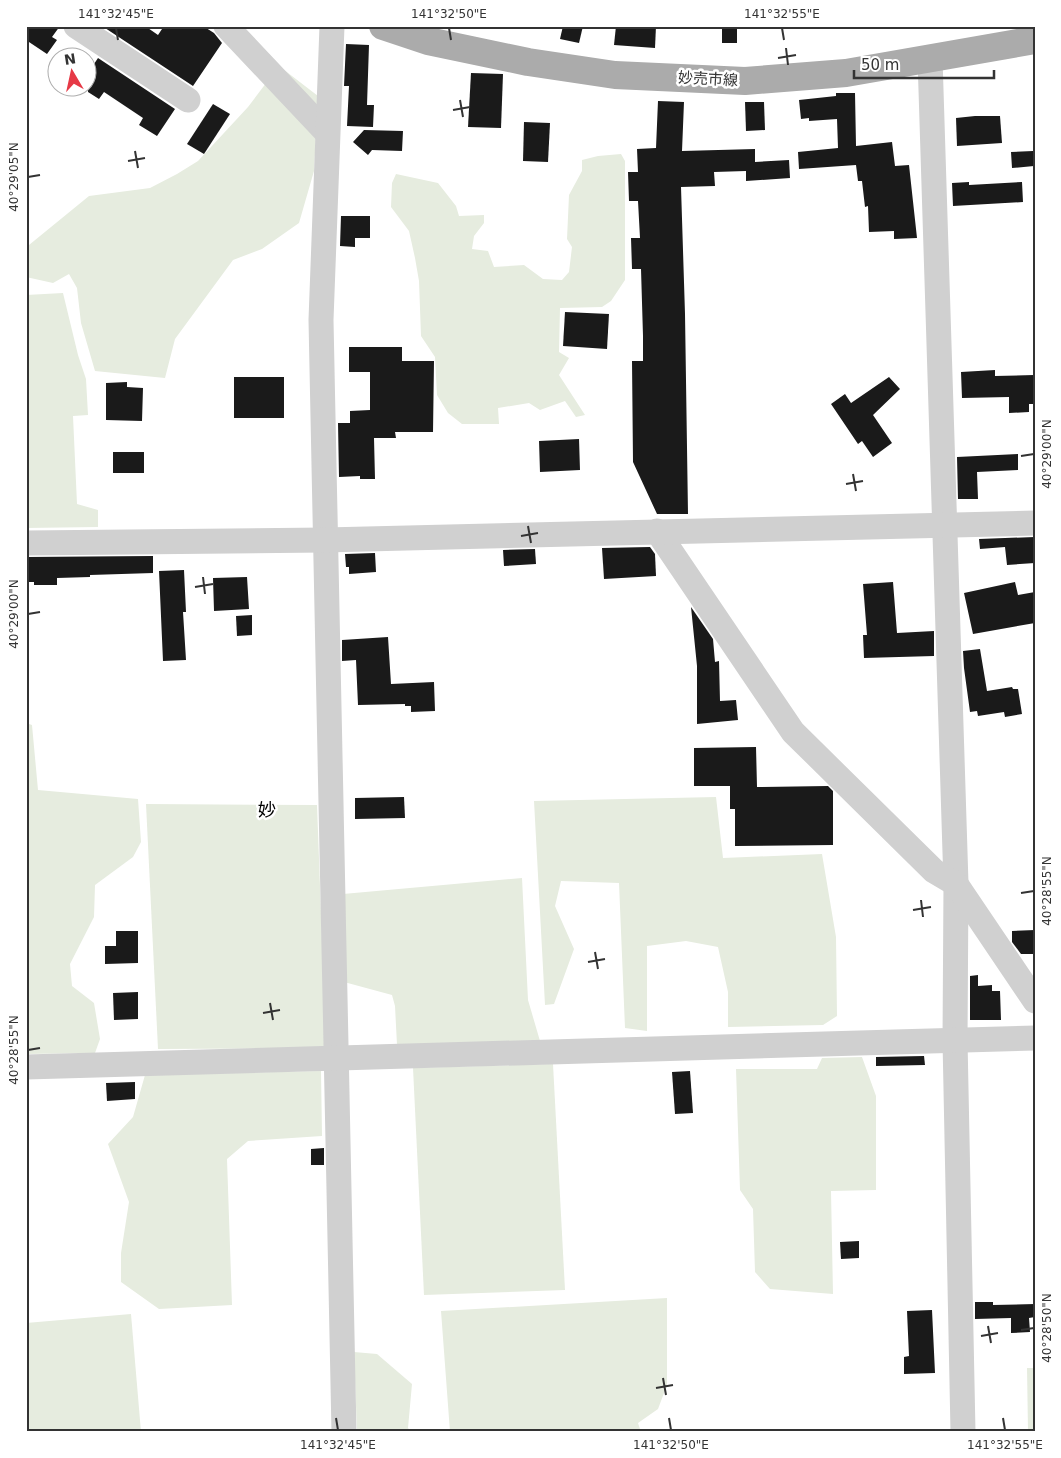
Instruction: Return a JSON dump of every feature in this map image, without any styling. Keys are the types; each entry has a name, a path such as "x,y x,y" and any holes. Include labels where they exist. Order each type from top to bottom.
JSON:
{"main road":[{"name":"妙売市線","path":"383,26 428,41 510,58 615,75 745,81 846,73 1035,40"}],"street":[{"path":"76,26 188,100"},
{"path":"226,26 327,133"},
{"path":"332,26 321,320 344,1432"},
{"path":"930,58 956,884 955,1040 963,1432"},
{"path":"26,543 325,540 1035,523"},
{"path":"657,531 793,732 934,871 956,884 1035,1001"},
{"path":"26,1067 1035,1038"}],"shaded area":[{"path":"279,66 318,96 314,171 299,223 262,249 233,260 175,339 165,378 95,371 81,323 77,288 69,274 53,283 26,277 29,245 89,196 150,188 198,161 248,107"},
{"path":"621,154 625,161 625,280 611,301 602,307 560,308 559,352 569,358 559,375 585,415 576,417 565,401 540,410 529,403 498,408 499,424 462,424 448,413 437,395 435,357 421,336 419,281 409,231 391,207 392,183 396,174 438,183 456,206 459,216 484,215 484,223 474,236 472,249 488,251 494,267 524,265 543,279 562,280 569,272 572,247 567,239 569,195 582,171 582,160 598,156"},
{"path":"63,293 78,355 86,379 88,415 73,416 77,504 98,510 98,527 26,528 26,295"},
{"path":"26,723 32,725 38,790 138,799 141,842 133,857 95,885 94,917 70,964 72,986 94,1003 100,1039 95,1053 26,1054"},
{"path":"716,797 723,858 822,854 836,937 837,1016 823,1025 728,1027 728,992 718,947 686,941 647,946 647,1031 625,1028 619,883 561,881 555,906 574,949 554,1004 545,1005 534,801"},
{"path":"146,804 317,805 326,1048 158,1049"},
{"path":"522,878 528,1000 540,1041 397,1045 395,1006 392,995 344,982 343,894"},
{"path":"862,1057 876,1096 876,1190 831,1191 833,1294 770,1289 755,1272 753,1209 740,1190 736,1069 817,1069 822,1058"},
{"path":"553,1064 565,1290 424,1295 413,1068"},
{"path":"321,1071 322,1136 248,1141 227,1159 232,1305 159,1309 121,1282 121,1253 129,1202 108,1144 133,1117 145,1075"},
{"path":"667,1298 667,1385 658,1409 638,1423 641,1432 450,1432 441,1311"},
{"path":"131,1314 141,1432 26,1432 26,1323"},
{"path":"354,1352 377,1354 412,1384 408,1428 411,1432 357,1432"},
{"path":"1027,1368 1035,1368 1035,1432 1028,1432"}],"building":[{"path":"26,26 60,26 52,37 57,40 51,48 48,48 47,54 26,40"},
{"path":"102,26 145,26 158,35 164,26 203,26 214,33 222,43 193,86"},
{"path":"563,26 583,26 579,43 560,39"},
{"path":"616,26 656,26 655,48 614,45"},
{"path":"722,26 737,26 737,43 722,43"},
{"path":"346,44 369,45 367,105 374,105 373,127 347,126 349,86 344,86"},
{"path":"98,58 175,109 157,136 139,125 143,118 104,92 99,99 97,98"},
{"path":"471,73 503,74 501,128 468,127"},
{"path":"836,93 855,93 856,146 892,142 895,166 909,165 917,238 894,239 894,231 869,232 868,206 865,207 862,181 858,181 856,165 799,169 798,152 838,148 837,119 809,121 809,118 801,119 799,100 836,96"},
{"path":"658,101 684,102 682,151 755,149 755,162 789,160 790,178 746,181 746,171 714,172 715,186 681,187 688,514 657,514 633,462 632,361 643,361 643,336 641,269 632,269 631,238 640,238 638,201 629,201 628,172 638,172 637,149 656,148"},
{"path":"745,102 764,102 765,130 746,131"},
{"path":"213,104 230,114 204,154 187,144"},
{"path":"1000,116 1002,143 957,146 956,118"},
{"path":"524,122 550,123 548,162 523,161"},
{"path":"364,130 403,131 402,151 372,150 368,155 353,142"},
{"path":"1033,151 1034,166 1012,168 1011,152"},
{"path":"969,182 969,185 1022,182 1023,202 953,206 952,183"},
{"path":"341,216 370,216 370,238 355,238 355,247 340,246"},
{"path":"565,312 609,314 607,349 563,346"},
{"path":"349,347 402,347 402,361 434,361 433,432 395,432 396,438 374,438 375,479 360,479 360,476 339,477 338,423 350,423 350,411 370,410 370,372 349,372"},
{"path":"995,370 995,376 1034,375 1035,404 1029,404 1029,412 1009,413 1009,397 962,398 961,372"},
{"path":"234,377 284,377 284,418 234,418"},
{"path":"889,377 900,389 873,415 892,443 873,457 862,441 858,444 831,404 845,394 851,403"},
{"path":"127,382 127,387 143,388 142,421 106,420 106,383"},
{"path":"579,439 580,470 540,472 539,441"},
{"path":"113,452 144,452 144,473 113,473"},
{"path":"1018,454 1018,470 977,472 978,499 958,499 957,457"},
{"path":"1035,537 1035,563 1007,565 1005,547 980,549 979,539"},
{"path":"650,547 655,554 656,576 604,579 602,548"},
{"path":"535,549 536,564 504,566 503,550"},
{"path":"375,553 376,572 349,574 349,567 346,567 345,554"},
{"path":"153,556 153,573 57,578 57,585 34,585 34,582 26,582 26,557"},
{"path":"184,570 186,612 183,612 186,660 163,661 159,571"},
{"path":"247,577 249,609 214,611 213,578"},
{"path":"893,582 897,633 934,631 934,656 864,658 863,635 867,635 863,584"},
{"path":"1015,582 1018,595 1035,592 1035,623 973,634 964,593"},
{"path":"691,607 713,639 715,662 719,661 720,701 736,700 738,720 697,724 697,666"},
{"path":"252,615 252,635 237,636 236,616"},
{"path":"388,637 391,684 434,682 435,711 411,712 411,706 405,706 405,704 358,705 356,660 342,661 342,640"},
{"path":"980,649 987,691 1012,687 1013,689 1018,689 1022,714 1005,717 1004,712 978,716 977,711 970,712 963,651"},
{"path":"756,747 757,787 828,786 833,791 833,845 735,846 735,809 730,809 730,786 694,786 694,748"},
{"path":"404,797 405,818 355,819 355,798"},
{"path":"1035,930 1035,954 1021,954 1012,942 1012,931"},
{"path":"116,931 138,931 138,963 105,964 105,946 116,946"},
{"path":"978,975 978,986 992,985 992,991 1000,991 1001,1020 970,1020 970,976"},
{"path":"138,992 138,1019 114,1020 113,993"},
{"path":"924,1056 925,1065 876,1066 876,1057"},
{"path":"690,1071 693,1113 675,1114 672,1072"},
{"path":"135,1082 135,1099 107,1101 106,1083"},
{"path":"324,1148 324,1165 311,1165 311,1149"},
{"path":"859,1241 859,1258 841,1259 840,1242"},
{"path":"975,1302 993,1302 993,1305 1035,1304 1035,1317 1029,1318 1030,1332 1011,1333 1011,1318 975,1319"},
{"path":"932,1310 935,1373 904,1374 904,1357 909,1356 907,1311"}],"district":[{"name":"妙","path":"267,810"}]}
